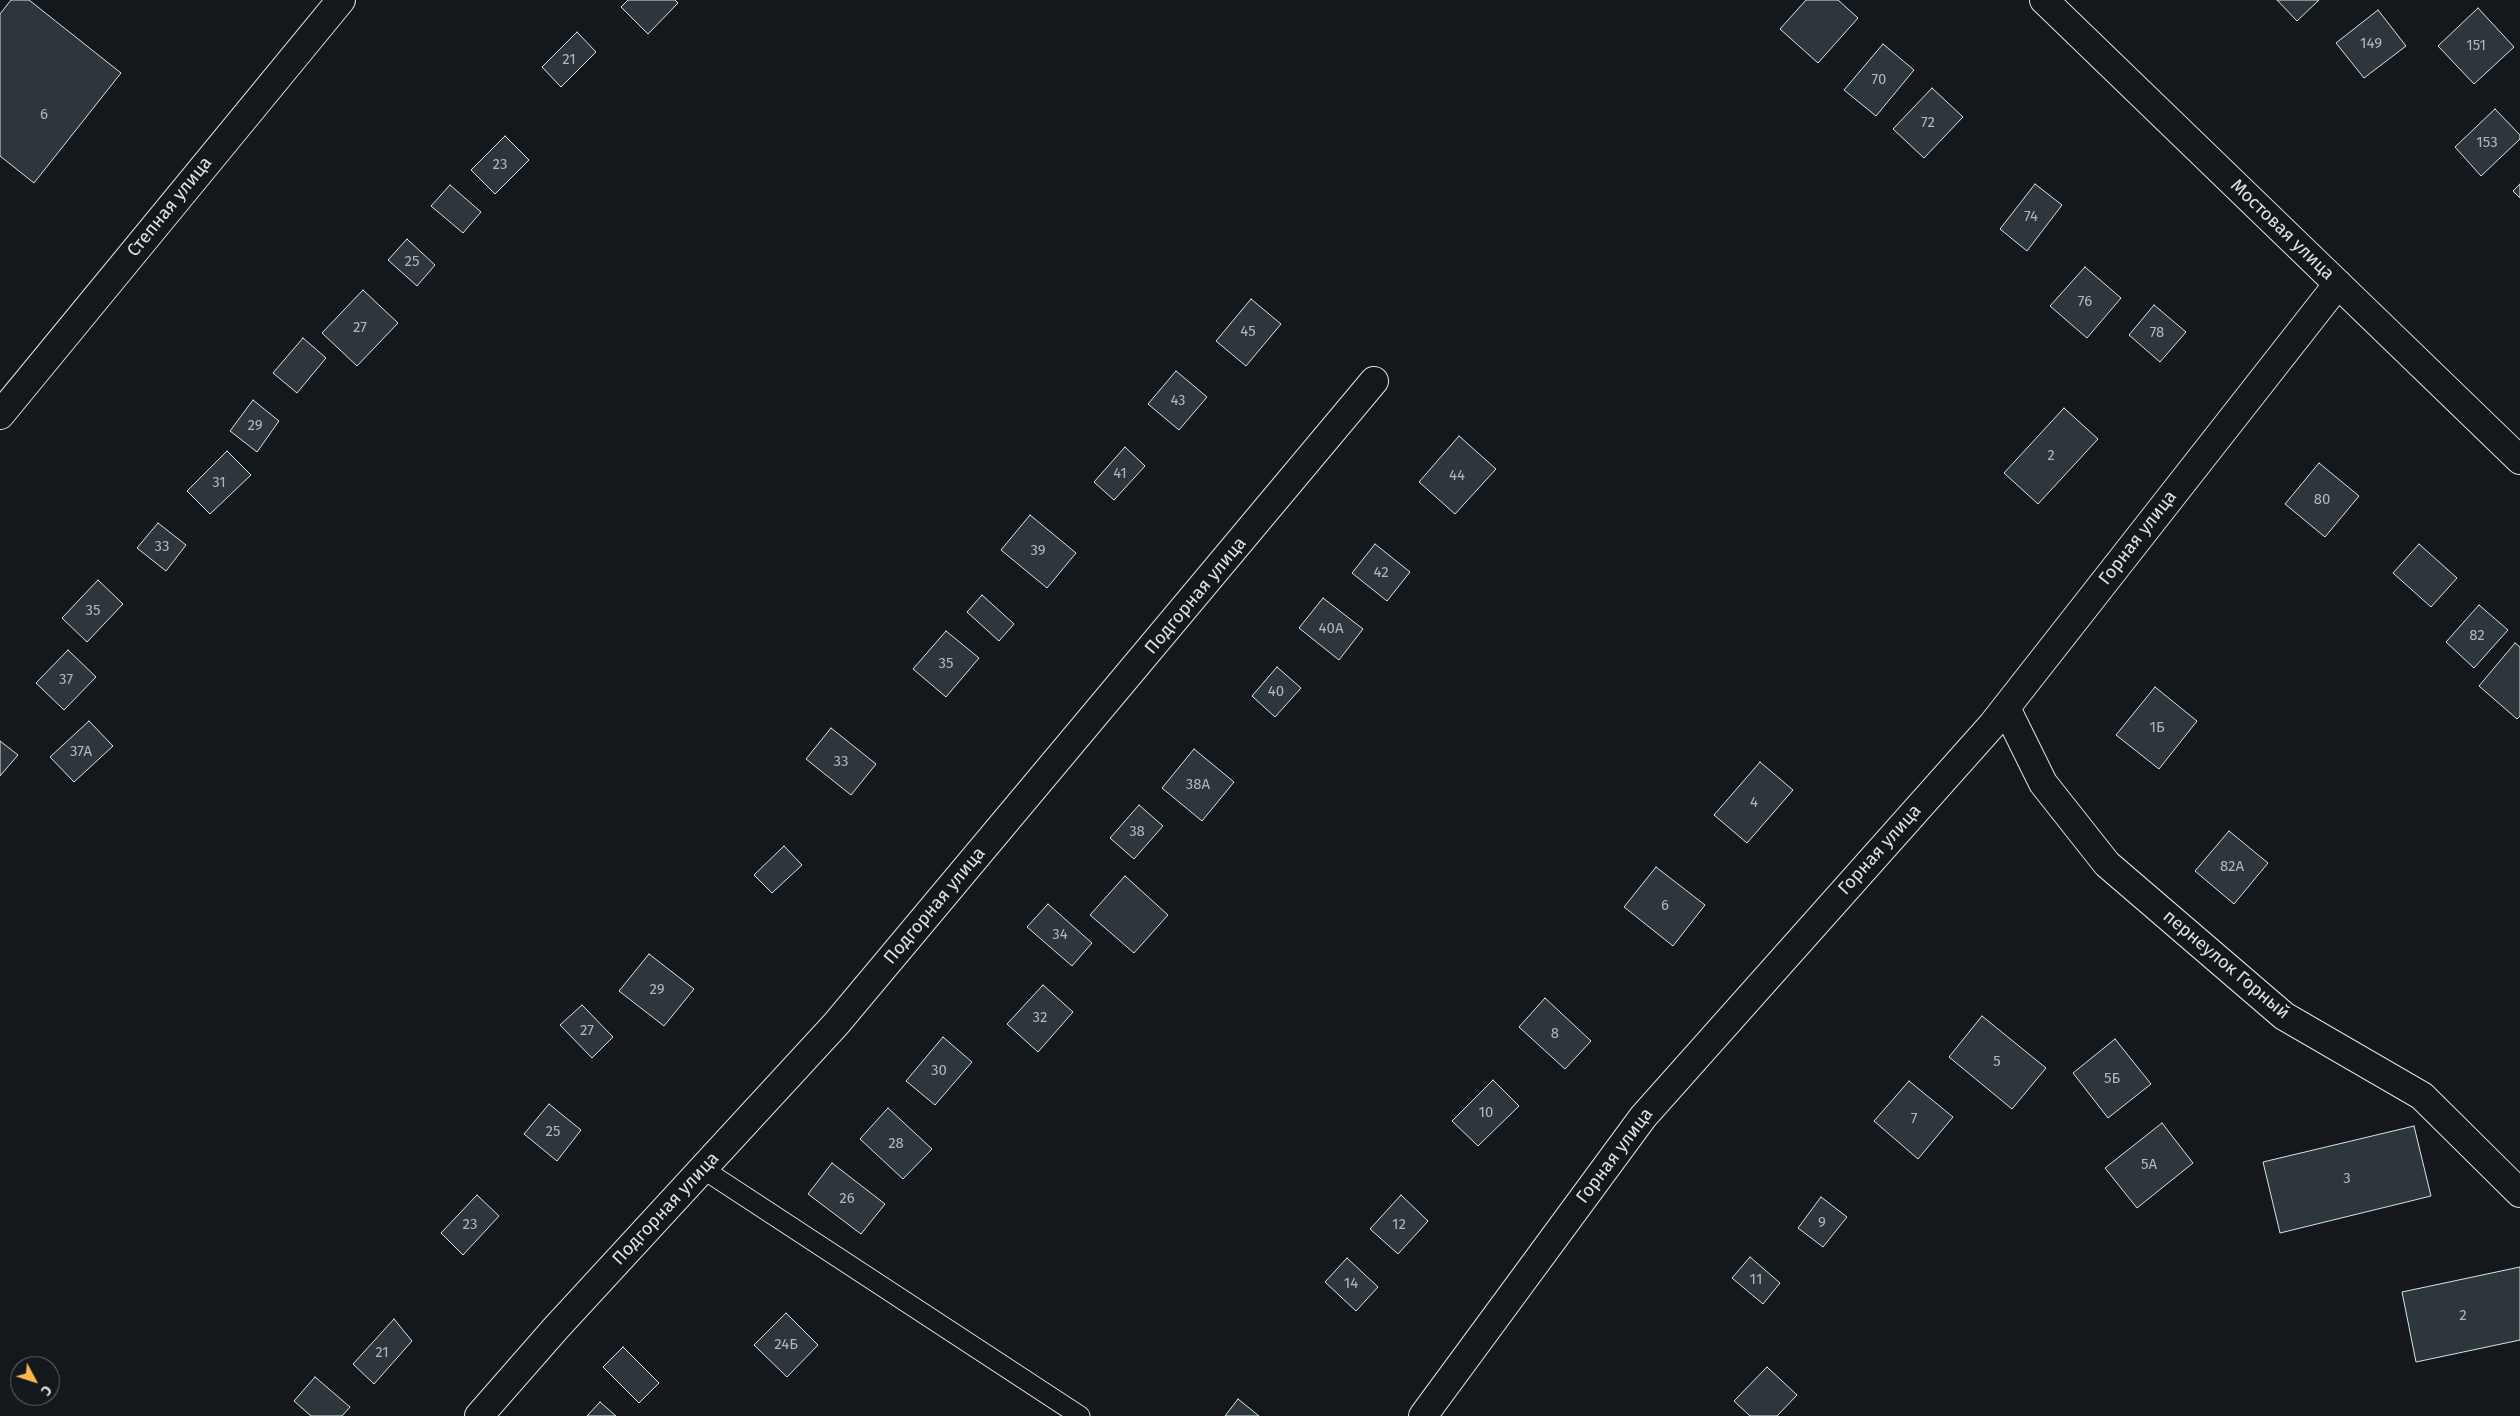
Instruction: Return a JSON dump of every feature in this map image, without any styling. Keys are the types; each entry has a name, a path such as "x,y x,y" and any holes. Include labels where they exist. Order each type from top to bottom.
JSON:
{"street":[{"name":"Степная улица","path":"0,414 341,0"},
{"name":"Мостовая улица","path":"2044,0 2520,460"},
{"name":"Горная улица","path":"1423,1416 1643,1117 2006,708 2338,284"},
{"name":"Подгорная улица","path":"479,1416 556,1328 836,1024 1374,381"},
{"name":"пернеулок Горный","path":"2006,708 2043,783 2107,864 2284,1016 2422,1096 2520,1193"}],"lane":[{"path":"703,1169 1080,1416"}],"building":[{"path":"11,0 29,0 121,73 34,183 0,156 0,14"},
{"path":"628,0 675,0 678,3 648,34 621,7"},
{"path":"1806,0 1838,0 1858,18 1818,63 1780,29"},
{"path":"2277,0 2319,0 2297,21"},
{"path":"2478,8 2514,47 2474,84 2438,46"},
{"path":"2378,10 2406,46 2364,78 2336,43"},
{"path":"577,32 596,52 561,87 542,67"},
{"path":"1883,44 1914,70 1876,116 1844,90"},
{"path":"1932,88 1963,117 1924,158 1893,129"},
{"path":"2495,109 2520,135 2520,139 2481,176 2455,147"},
{"path":"505,136 529,160 495,194 471,170"},
{"path":"2035,184 2062,205 2027,251 2000,229"},
{"path":"2520,184 2520,198 2513,191"},
{"path":"450,185 481,212 463,233 431,206"},
{"path":"407,239 435,265 417,286 388,260"},
{"path":"2085,267 2121,298 2087,338 2050,306"},
{"path":"363,290 398,323 357,366 322,333"},
{"path":"1251,299 1281,324 1246,366 1216,341"},
{"path":"2154,305 2186,332 2160,362 2129,335"},
{"path":"303,338 326,358 297,393 273,373"},
{"path":"1176,371 1207,397 1179,430 1148,404"},
{"path":"253,400 279,421 257,452 230,431"},
{"path":"2064,408 2098,439 2038,504 2004,473"},
{"path":"1459,436 1496,469 1455,514 1419,482"},
{"path":"1125,447 1145,466 1114,500 1094,482"},
{"path":"227,451 251,475 210,514 187,491"},
{"path":"2319,463 2359,496 2325,537 2285,504"},
{"path":"1030,515 1076,553 1047,588 1001,550"},
{"path":"158,523 186,545 166,571 137,548"},
{"path":"1375,544 1410,572 1387,601 1352,573"},
{"path":"2419,544 2457,578 2431,607 2393,573"},
{"path":"98,580 123,604 87,642 62,618"},
{"path":"982,595 1014,624 999,641 967,612"},
{"path":"1323,598 1363,629 1339,660 1299,628"},
{"path":"2479,605 2508,630 2474,668 2446,642"},
{"path":"946,631 979,658 946,697 913,669"},
{"path":"2515,643 2520,647 2520,716 2517,719 2479,686"},
{"path":"68,650 96,677 64,710 36,683"},
{"path":"1277,667 1301,688 1275,717 1252,696"},
{"path":"2155,687 2197,721 2159,769 2116,735"},
{"path":"89,721 113,746 74,782 50,757"},
{"path":"831,728 876,764 851,795 806,759"},
{"path":"0,741 18,755 0,776"},
{"path":"1194,749 1234,782 1202,821 1162,788"},
{"path":"1760,762 1793,790 1747,843 1714,815"},
{"path":"1139,805 1163,826 1134,859 1110,838"},
{"path":"2229,831 2268,863 2234,904 2195,871"},
{"path":"784,846 802,865 772,893 754,875"},
{"path":"1656,867 1705,905 1673,946 1624,907"},
{"path":"1125,876 1168,915 1134,953 1090,915"},
{"path":"1048,904 1092,943 1072,966 1027,927"},
{"path":"649,954 694,989 664,1026 619,991"},
{"path":"1043,985 1073,1012 1038,1052 1007,1024"},
{"path":"1545,998 1591,1041 1565,1069 1519,1027"},
{"path":"582,1005 613,1037 592,1058 560,1025"},
{"path":"1982,1016 2046,1068 2012,1109 1949,1057"},
{"path":"943,1037 972,1062 935,1105 906,1081"},
{"path":"2115,1039 2151,1084 2108,1118 2073,1073"},
{"path":"1493,1080 1519,1106 1478,1146 1452,1121"},
{"path":"1909,1081 1953,1117 1918,1159 1874,1121"},
{"path":"549,1104 581,1130 557,1161 524,1134"},
{"path":"888,1108 932,1149 903,1179 860,1139"},
{"path":"2162,1123 2193,1163 2137,1208 2105,1168"},
{"path":"2414,1126 2431,1196 2280,1233 2263,1162"},
{"path":"832,1163 885,1204 861,1234 808,1194"},
{"path":"477,1195 499,1216 463,1255 441,1233"},
{"path":"1401,1195 1428,1221 1398,1254 1370,1229"},
{"path":"1821,1197 1847,1217 1823,1247 1798,1228"},
{"path":"1750,1257 1780,1283 1763,1304 1732,1278"},
{"path":"1347,1258 1378,1287 1356,1311 1325,1282"},
{"path":"2520,1267 2520,1340 2416,1362 2402,1292"},
{"path":"786,1313 818,1345 787,1377 754,1345"},
{"path":"394,1319 412,1341 374,1384 353,1364"},
{"path":"623,1347 659,1383 639,1403 603,1367"},
{"path":"1767,1367 1797,1395 1777,1416 1750,1416 1734,1401"},
{"path":"315,1377 350,1407 342,1416 311,1416 294,1401"},
{"path":"1238,1399 1259,1416 1225,1416"},
{"path":"600,1402 616,1416 587,1416"}]}
